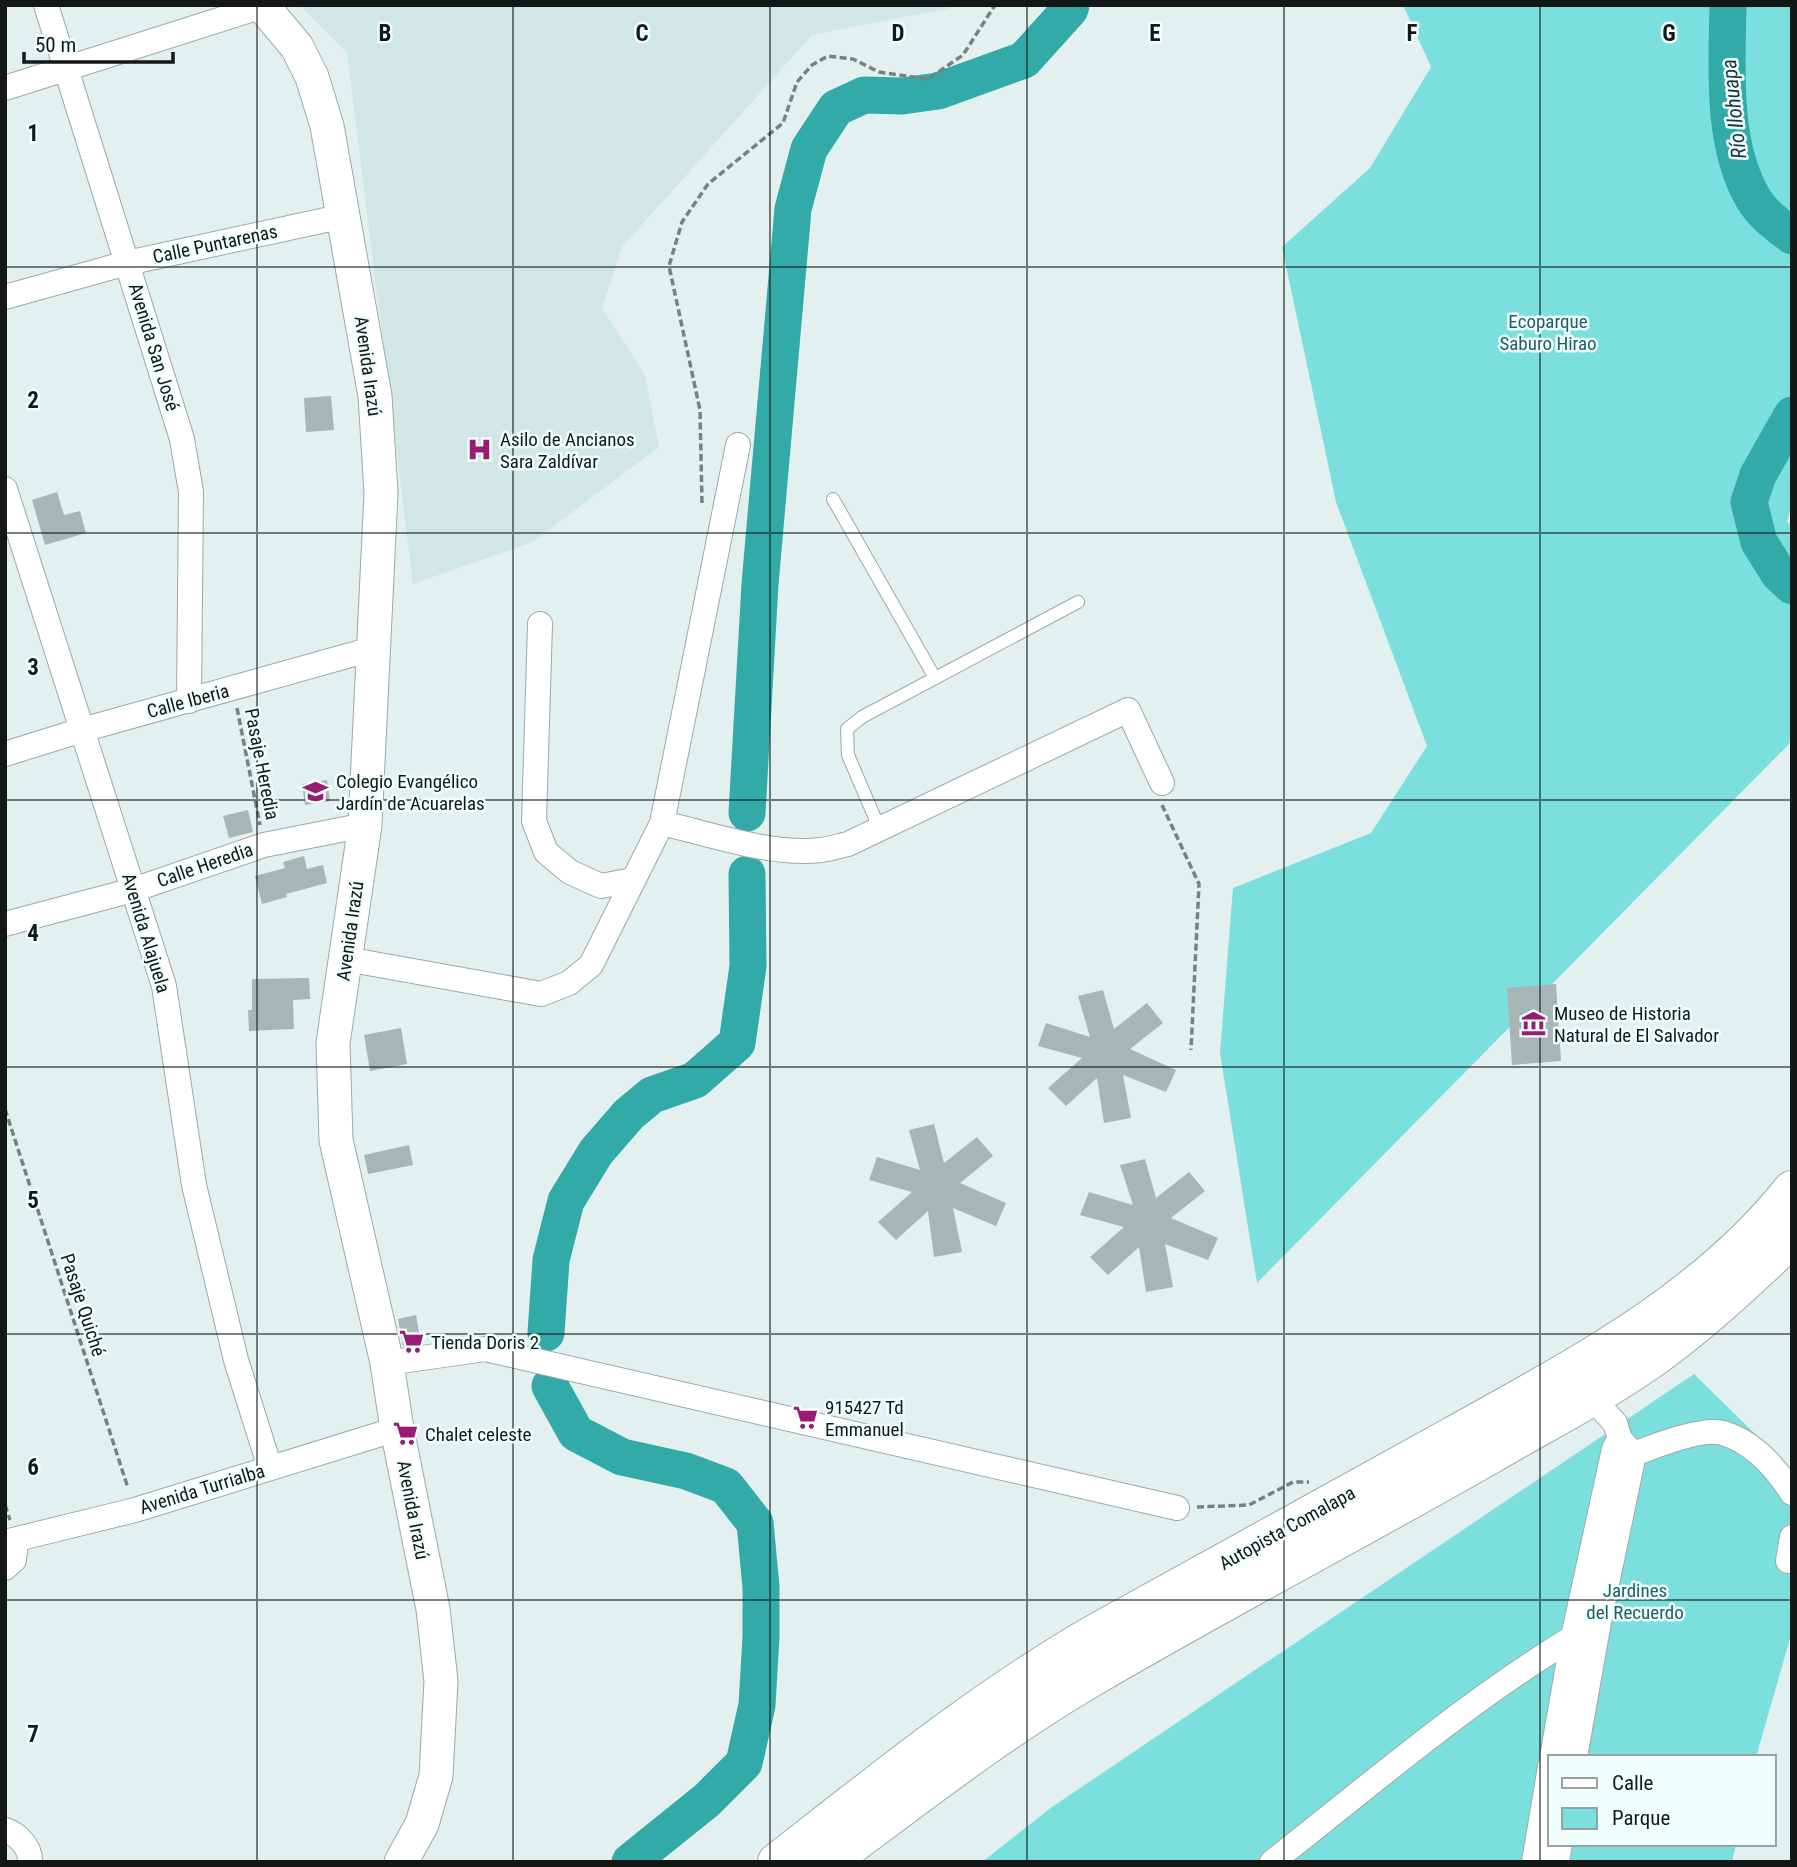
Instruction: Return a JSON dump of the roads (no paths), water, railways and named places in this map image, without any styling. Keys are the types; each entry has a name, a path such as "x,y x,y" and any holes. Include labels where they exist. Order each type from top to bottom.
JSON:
{"highway":[{"name":"Autopista Comalapa","path":"776,1862 967,1718 1091,1636 1629,1335 1730,1257 1792,1190"},
{"name":"Autopista Comalapa","path":"828,1862 964,1762 1079,1685 1348,1536 1591,1396 1655,1356 1721,1305 1792,1238"}],"street":[{"name":"Avenida San José","path":"46,5 182,439 191,492 189,701"},
{"path":"5,88 263,6"},
{"name":"Avenida Irazú","path":"263,6 297,47 312,77 327,125 374,396 381,494 365,825 332,1042 336,1140 387,1363 397,1429 433,1609 441,1681 436,1776 422,1824 401,1862"},
{"name":"Calle Puntarenas","path":"5,297 127,263 344,216"},
{"path":"346,959 541,993 569,983 591,965 662,823 738,444"},
{"name":"Avenida Alajuela","path":"5,489 164,986 194,1185 236,1360 270,1468"},
{"path":"540,624 534,821 546,852 570,872 601,886 633,880"},
{"name":"Calle Iberia","path":"5,754 372,649"},
{"path":"662,823 786,850 820,850 838,846 880,830 1128,710 1162,783"},
{"name":"Calle Heredia","path":"5,923 133,890 264,845 365,825"},
{"path":"387,1363 485,1349 1177,1508"},
{"path":"1575,1755 1627,1447 1615,1423 1591,1396"},
{"name":"Avenida Turrialba","path":"11,1542 135,1510 397,1429"},
{"path":"1552,1755 1573,1637 1614,1449 1721,1433 1748,1446 1777,1469 1792,1493"},
{"path":"1788,1562 1792,1536"},
{"path":"5,1569 14,1560 11,1542"},
{"path":"1272,1862 1475,1703 1599,1622"},
{"path":"1534,1862 1548,1779"},
{"path":"5,1830 14,1832 23,1843 30,1854 30,1862"}],"lane":[{"path":"833,499 936,678"},
{"path":"880,830 848,755 847,729 862,717 1078,602"}],"waterway":[{"path":"747,813 760,584 793,209 809,149 836,108 864,95 902,96 938,91 1024,60 1071,5"},
{"name":"Río Ilohuapa","path":"1728,5 1728,104 1735,154 1757,204 1792,236"},
{"name":"Río Ilohuapa","path":"1792,415 1758,475 1749,502 1759,542 1779,574 1792,586"},
{"path":"546,1333 551,1260 566,1201 596,1152 629,1114 652,1095 695,1080 737,1043 748,966 747,874"},
{"path":"550,1386 576,1433 622,1457 686,1471 726,1486 755,1523 761,1587 761,1637 757,1705 744,1763 707,1800 630,1862"}],"place":[{"name":"Asilo de Ancianos Sara Zaldívar","path":"480,450"},
{"name":"Colegio Evangélico Jardín de Acuarelas","path":"316,792"},
{"name":"Museo de Historia Natural de El Salvador","path":"1534,1024"},
{"name":"Tienda Doris 2","path":"411,1342"},
{"name":"915427 Td Emmanuel","path":"805,1418"},
{"name":"Chalet celeste","path":"405,1434"}],"park label":[{"name":"Ecoparque Saburo Hirao","path":"1548,332"},
{"name":"Jardines del Recuerdo","path":"1635,1601"}]}
